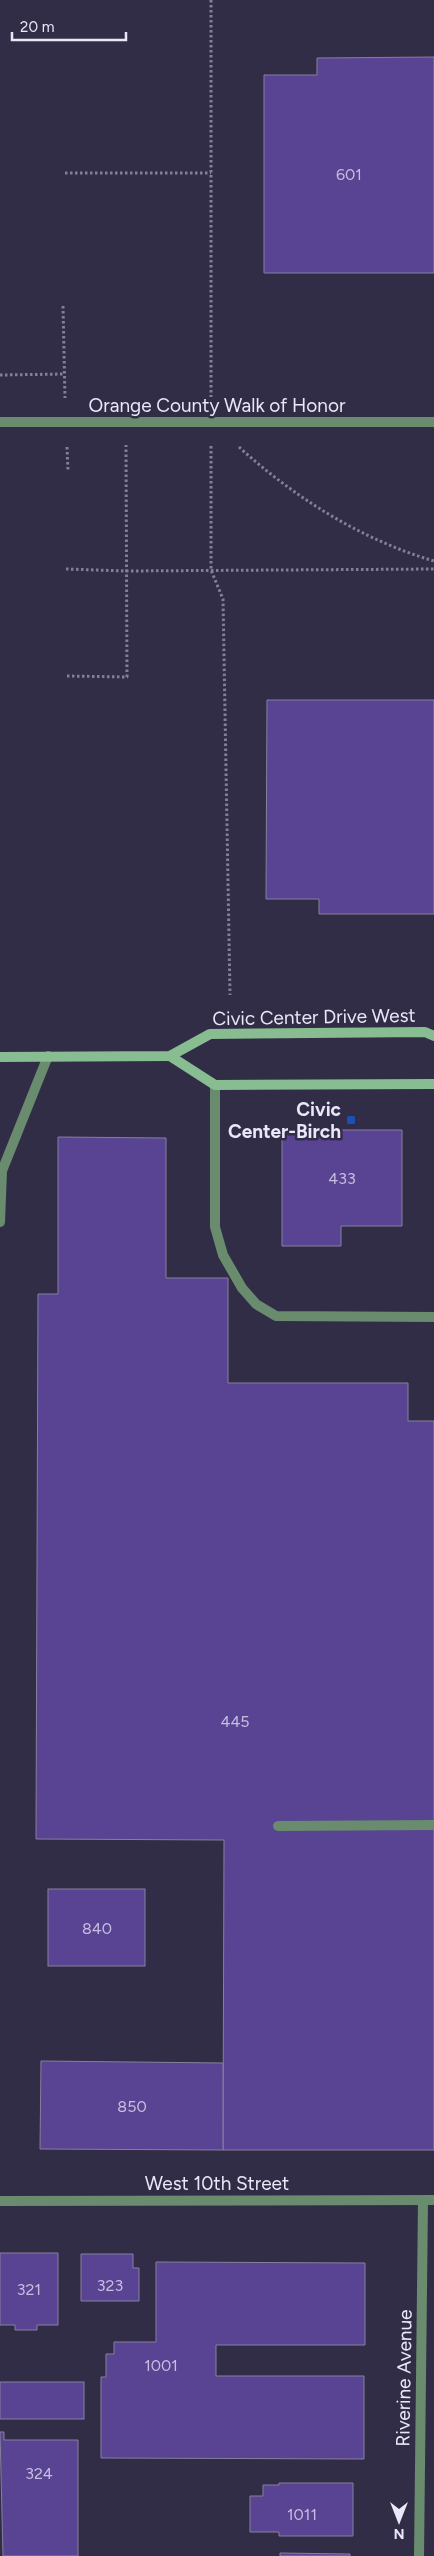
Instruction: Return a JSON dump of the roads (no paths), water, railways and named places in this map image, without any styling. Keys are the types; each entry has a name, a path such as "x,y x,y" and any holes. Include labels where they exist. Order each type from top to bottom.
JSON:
{"main road":[{"name":"Civic Center Drive West","path":"0,1057 170,1056 210,1034 425,1032 434,1036"},
{"path":"170,1056 216,1086 434,1084"}],"street":[{"name":"Orange County Walk of Honor","path":"0,422 434,422"},
{"path":"0,1222 1,1168 48,1056"},
{"path":"216,1086 215,1227 223,1255 242,1288 256,1304 276,1316 434,1317"},
{"path":"278,1826 434,1825"},
{"name":"West 10th Street","path":"0,2201 429,2200"},
{"name":"Riverine Avenue","path":"419,2556 429,2200"}],"place":[{"name":"Civic Center-Birch","path":"351,1120"}]}
